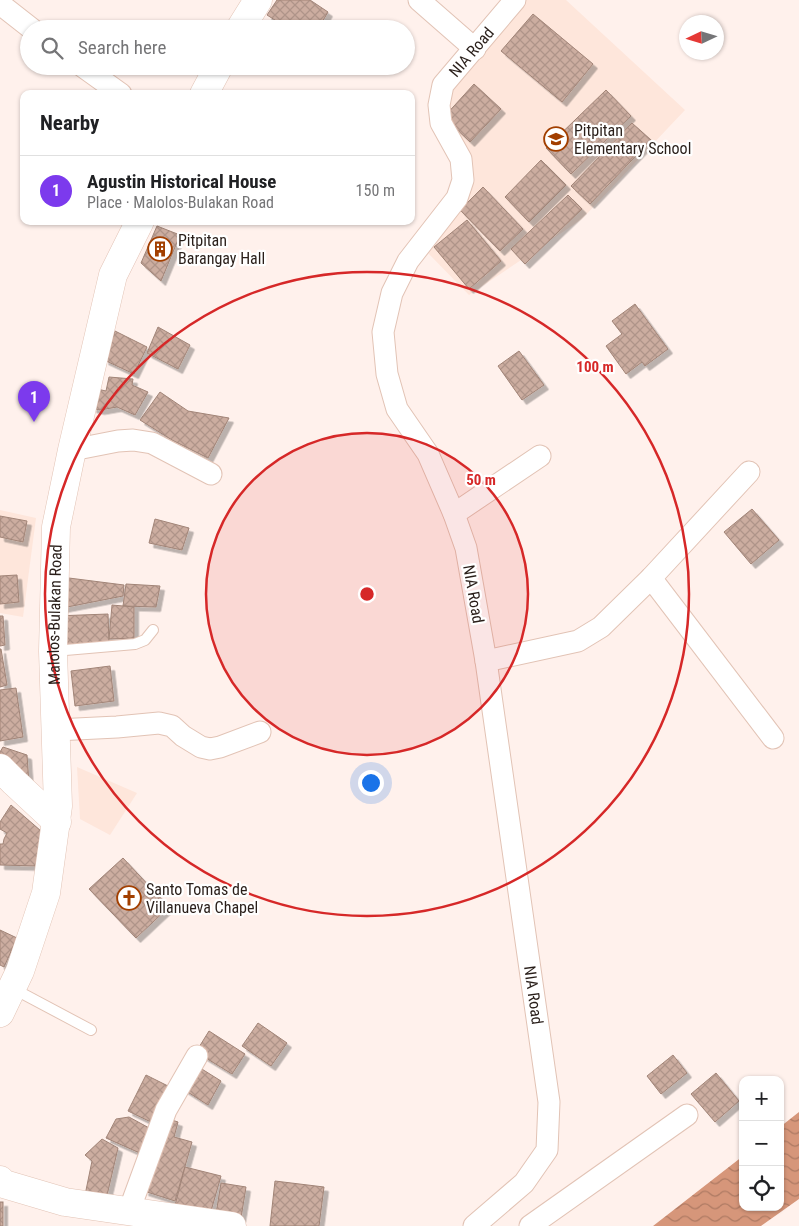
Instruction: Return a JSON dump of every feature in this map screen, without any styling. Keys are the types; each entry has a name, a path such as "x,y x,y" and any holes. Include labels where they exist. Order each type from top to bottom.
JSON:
{"main road":[{"path":"246,20 258,0"},
{"path":"206,90 214,75"},
{"name":"Malolos-Bulakan Road","path":"0,1013 20,971 46,893 57,822 53,651 56,527 113,275 138,225"},
{"path":"0,768 57,822"},
{"path":"0,1180 4,1184 66,1202 232,1226"}],"street":[{"path":"419,0 475,49"},
{"name":"NIA Road","path":"474,1226 524,1182 547,1150 549,1102 486,661 466,548 454,514 428,454 397,409 386,374 383,332 392,293 408,260 457,198 463,180 460,159 441,123 439,105 443,85 515,0"},
{"path":"0,4 20,20"},
{"path":"95,75 115,90"},
{"path":"72,450 133,440 152,443 211,474"},
{"path":"454,514 540,456"},
{"path":"486,661 578,641 601,627 652,578 749,472"},
{"path":"652,578 773,738"},
{"path":"56,730 159,723 172,726 183,736 201,747 210,748 220,747 260,732"},
{"path":"129,1211 166,1110 197,1056"},
{"path":"530,1226 686,1115"}],"lane":[{"path":"53,651 135,644 145,640 153,630"},
{"path":"12,988 91,1030"}],"shaded area":[{"name":"Pitpitan Elementary School","path":"526,0 566,0 685,110 582,219 469,295 427,252 468,196 444,95"},
{"path":"0,510 36,518 23,617 0,613"},
{"path":"77,767 137,793 110,835 80,819"}],"water":[{"path":"799,1112 799,1199 784,1210 784,1166 784,1124"},
{"path":"739,1159 739,1211 782,1211 761,1226 653,1226"}],"building":[{"path":"277,0 310,0 328,12 323,20 275,20 267,15"},
{"path":"533,14 593,64 562,102 501,51"},
{"path":"474,84 501,109 470,142 444,117"},
{"path":"606,90 631,116 571,174 546,148"},
{"path":"632,123 651,140 590,204 571,186"},
{"path":"541,160 566,185 529,222 505,197"},
{"path":"483,187 523,229 500,251 460,210"},
{"path":"568,195 582,209 525,264 511,249"},
{"path":"467,220 501,261 469,289 434,247"},
{"name":"Pitpitan Barangay Hall","path":"157,226 180,235 161,281 141,263"},
{"path":"635,304 668,349 645,366 642,362 626,374 606,346 622,334 612,321"},
{"path":"158,327 190,345 178,369 147,353"},
{"path":"115,331 147,347 134,374 104,360"},
{"path":"519,351 544,385 522,400 498,366"},
{"path":"109,377 133,379 132,385 148,392 135,415 117,407 100,410 92,408 97,389 106,391"},
{"path":"160,392 188,411 229,418 208,458 172,440 140,420"},
{"path":"752,509 779,540 751,564 724,532"},
{"path":"0,516 27,521 23,542 0,537"},
{"path":"155,519 189,528 182,550 149,543"},
{"path":"17,575 19,602 0,604 0,576"},
{"path":"61,577 124,585 123,596 57,609"},
{"path":"126,584 160,586 156,607 123,606"},
{"path":"112,605 134,607 134,638 109,639"},
{"path":"108,614 109,644 56,646 55,616"},
{"path":"0,616 3,616 5,645 0,646"},
{"path":"0,649 7,685 0,687"},
{"path":"110,666 114,701 75,706 71,671"},
{"path":"16,688 23,737 0,741 0,690"},
{"path":"3,747 27,755 29,784 0,761 0,752"},
{"path":"11,805 41,831 38,866 0,865 0,844 3,844 7,833 0,829 0,822"},
{"name":"Santo Tomas de Villanueva Chapel","path":"123,858 169,907 136,938 89,889"},
{"path":"0,930 17,938 4,967 0,965"},
{"path":"258,1023 287,1043 271,1066 242,1046"},
{"path":"209,1031 245,1054 232,1074 196,1052"},
{"path":"673,1055 687,1073 661,1094 647,1076"},
{"path":"197,1066 221,1081 208,1105 183,1089"},
{"path":"716,1073 739,1101 715,1122 691,1094"},
{"path":"146,1075 170,1087 153,1123 128,1111"},
{"path":"129,1117 151,1129 142,1154 106,1138 116,1119"},
{"path":"166,1118 178,1122 174,1137 192,1142 175,1201 144,1191"},
{"path":"102,1139 118,1148 105,1204 84,1200 92,1161 85,1155"},
{"path":"185,1167 221,1176 209,1218 173,1213"},
{"path":"275,1181 324,1187 319,1226 270,1226"},
{"path":"221,1183 246,1187 241,1218 216,1214"},
{"path":"0,1202 3,1202 3,1226 0,1226"}],"place":[{"name":"Pitpitan Elementary School","path":"556,139"},
{"name":"Pitpitan Barangay Hall","path":"160,249"},
{"name":"Agustin Historical House","path":"34,422"},
{"name":"Santo Tomas de Villanueva Chapel","path":"129,898"}]}
